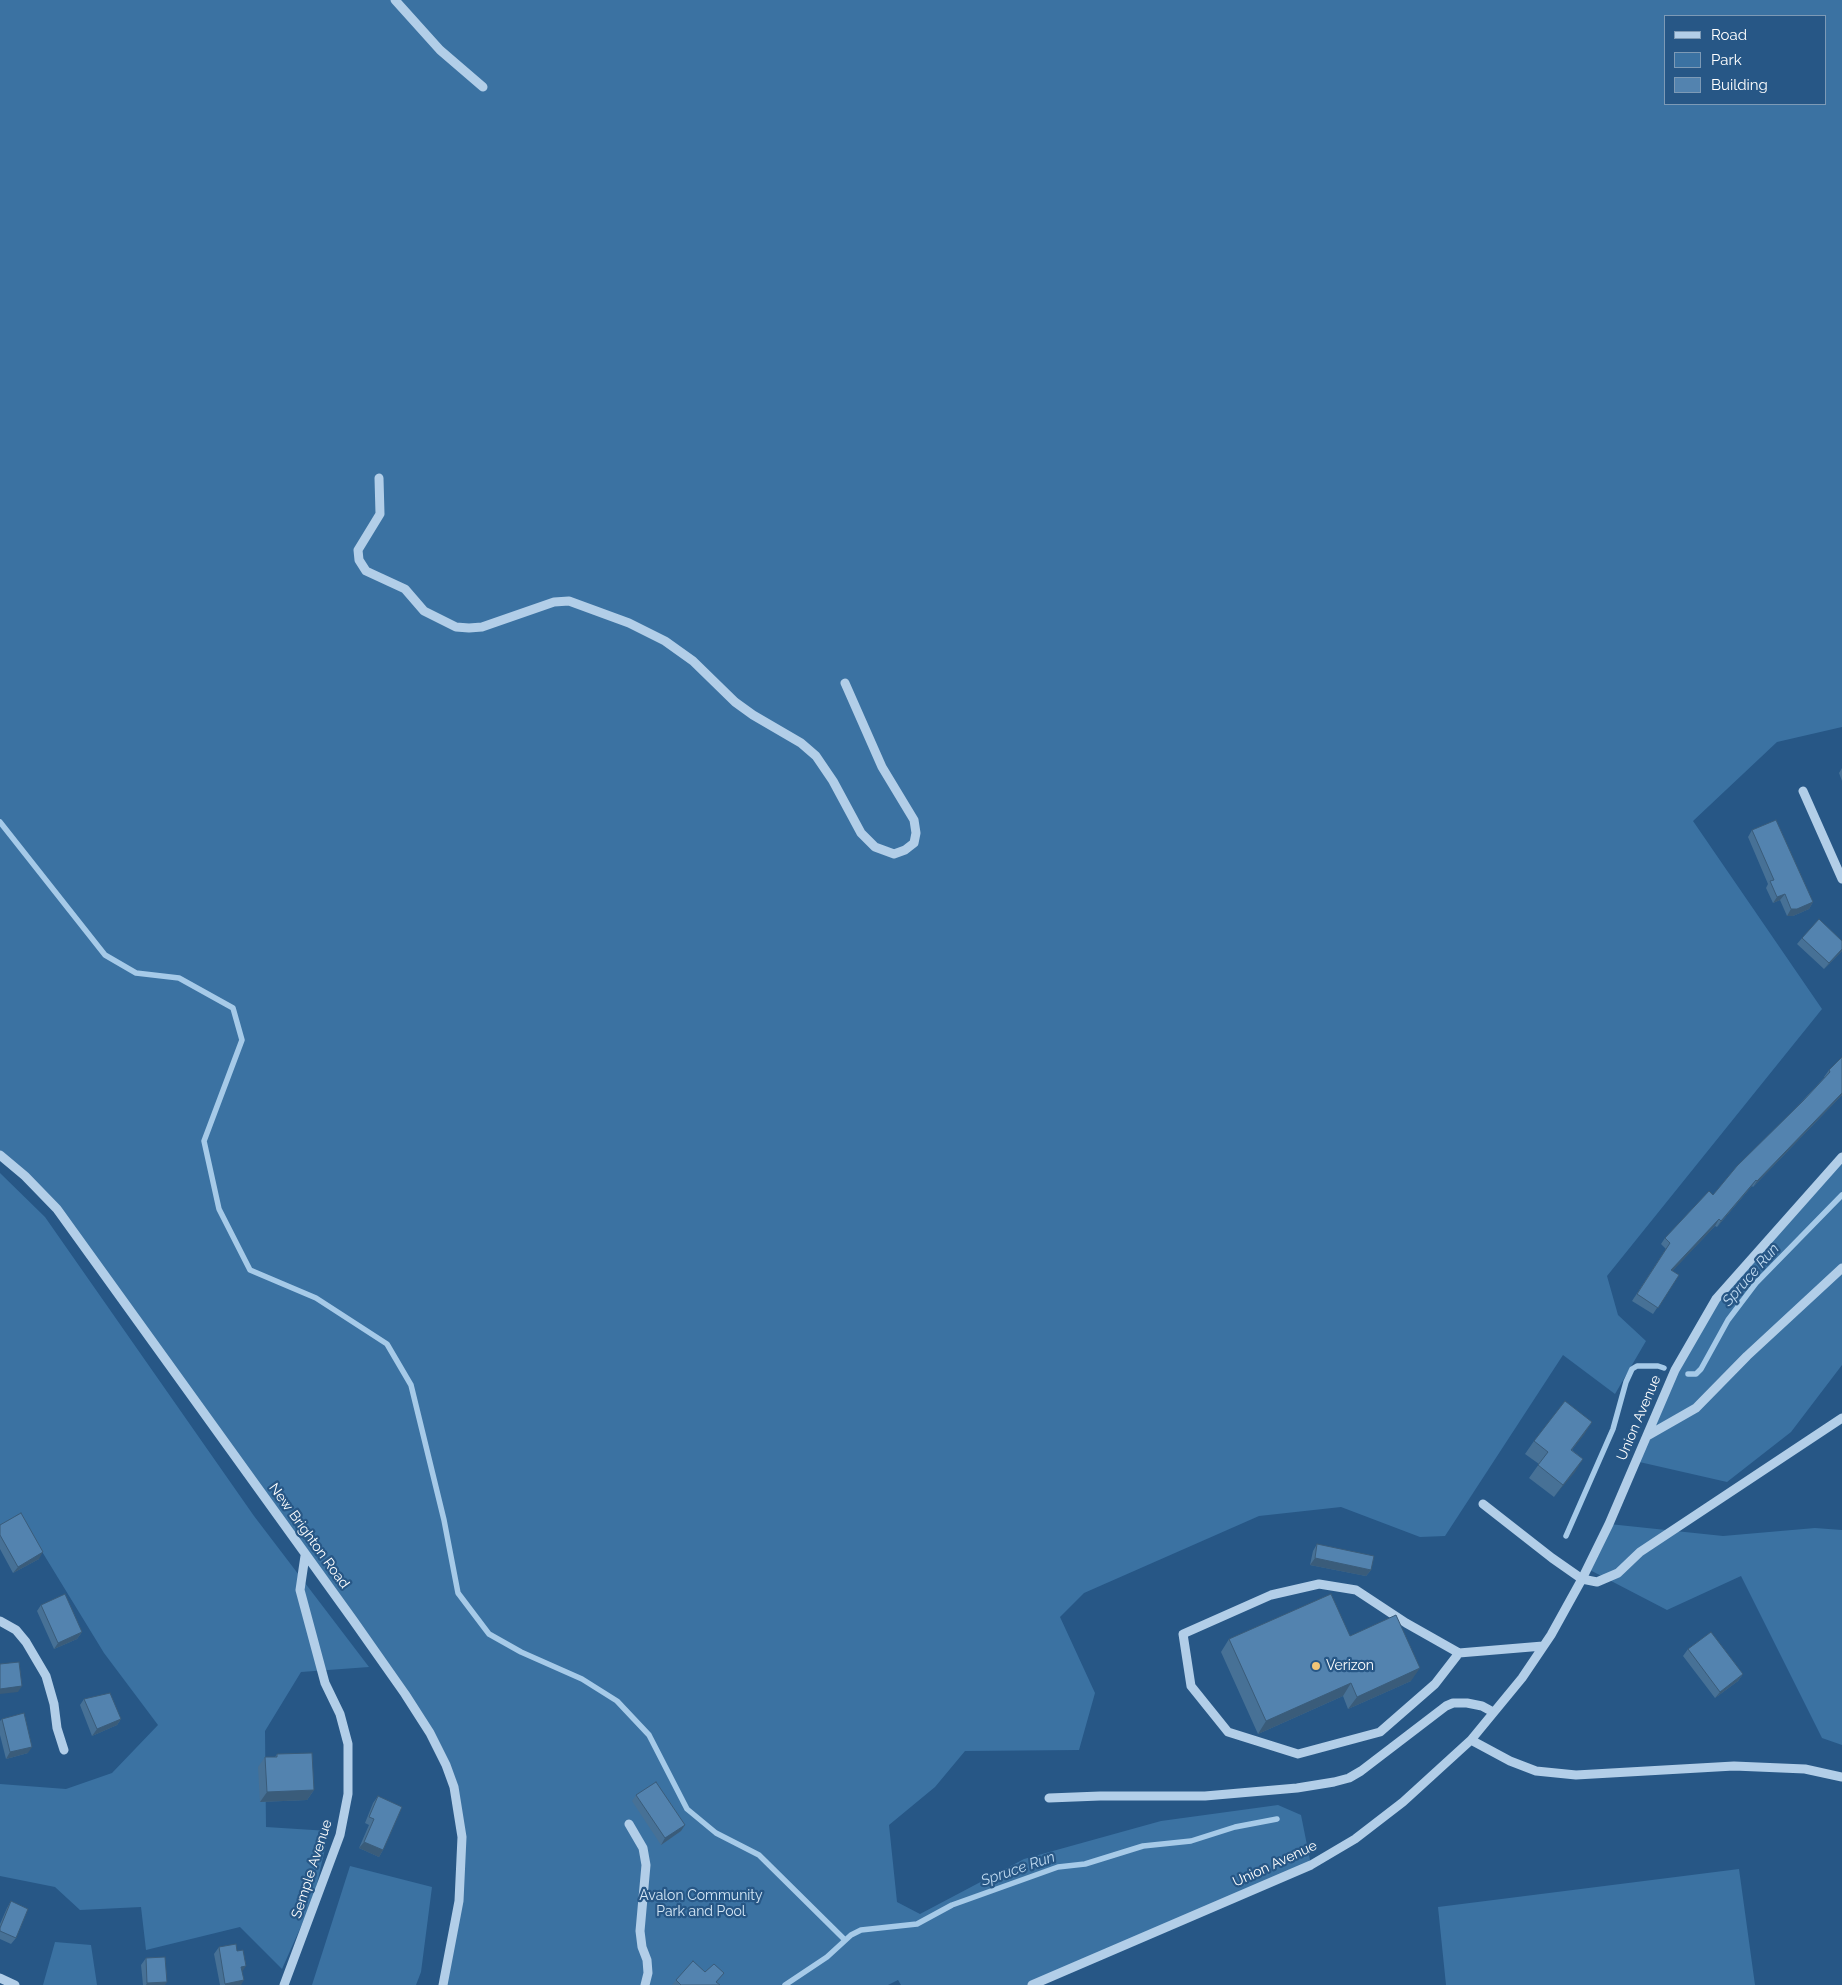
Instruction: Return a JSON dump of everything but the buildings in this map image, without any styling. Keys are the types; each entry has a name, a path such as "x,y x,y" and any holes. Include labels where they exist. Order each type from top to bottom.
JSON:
{"street":[{"path":"395,0 440,50 483,87"},
{"path":"380,478 380,514 358,550 359,560 366,571 405,589 424,611 456,627 482,627 554,602 569,601 629,623 664,641 693,661 735,702 801,743 816,756 833,781 861,833 875,847 894,854 906,850 914,843 916,833 914,820 882,767 844,683"},
{"path":"1803,791 1842,879"},
{"name":"New Brighton Road","path":"0,1155 25,1176 57,1209 213,1424 430,1733 446,1765 454,1787 462,1837 459,1901 443,1985"},
{"name":"Union Avenue","path":"1032,1985 1318,1861 1355,1840 1403,1802 1471,1740 1522,1678 1543,1646 1582,1578 1609,1524 1675,1370 1716,1300 1842,1157"},
{"path":"1646,1436 1696,1408 1747,1356 1842,1268"},
{"path":"1483,1504 1552,1558 1582,1578 1597,1582 1618,1573 1640,1552 1842,1418"},
{"name":"Semple Avenue","path":"284,1985 340,1835 348,1794 348,1744 340,1714 324,1683 300,1590 305,1556"},
{"path":"1459,1653 1435,1684 1380,1732 1298,1754 1228,1732 1191,1686 1183,1634 1271,1595 1319,1584 1356,1590 1406,1623 1459,1653 1543,1646"},
{"path":"0,1621 16,1630 26,1642 46,1676 54,1704 57,1728 64,1750"},
{"path":"1049,1798 1205,1796 1297,1788 1334,1782 1349,1778 1361,1771 1446,1706 1453,1703 1467,1703 1482,1706 1494,1712"},
{"path":"1471,1740 1510,1761 1536,1771 1576,1776 1734,1766 1805,1769 1842,1778"},
{"path":"629,1824 643,1848 646,1865 640,1931 642,1947 647,1960 648,1973 645,1985"},
{"path":"0,1978 15,1985"}],"green space":[{"name":"Avalon Community Park and Pool","path":"0,0 1842,0 1842,727 1777,742 1693,821 1822,1009 1607,1276 1618,1315 1646,1341 1615,1394 1563,1355 1445,1536 1420,1537 1341,1507 1259,1516 1084,1593 1060,1617 1095,1693 1079,1750 965,1751 935,1787 889,1825 897,1902 920,1914 1024,1859 1161,1821 1278,1805 1301,1815 1311,1865 1032,1985 901,1985 898,1980 888,1985 443,1985 462,1860 454,1787 430,1733 57,1209 0,1155"},
{"path":"1842,1157 1842,1365 1791,1432 1727,1482 1635,1461 1675,1370 1716,1299"},
{"path":"0,1173 45,1217 254,1516 369,1667 301,1672 265,1731 266,1827 329,1831 314,1897 282,1969 240,1927 146,1950 141,1907 80,1910 55,1887 0,1876 0,1784 66,1789 112,1773 158,1725 104,1653 19,1514 0,1526"},
{"path":"1609,1524 1723,1536 1815,1528 1842,1530 1842,1745 1822,1738 1741,1576 1667,1610 1588,1569"},
{"path":"350,1866 432,1887 421,1972 416,1985 312,1985"},
{"path":"1739,1869 1755,1985 1446,1985 1438,1907"},
{"path":"55,1942 91,1945 97,1985 43,1985"}],"waterway":[{"path":"0,822 105,955 136,973 179,978 233,1008 242,1040 204,1141 219,1209 250,1270 316,1298 387,1344 411,1385 444,1520 458,1593 489,1634 521,1652 582,1679 617,1701 649,1735 687,1809 716,1833 759,1855 845,1940"},
{"name":"Spruce Run","path":"1688,1374 1696,1374 1701,1369 1728,1320 1756,1283 1842,1195"},
{"name":"Spruce Run","path":"1566,1536 1613,1429 1626,1382 1632,1369 1637,1366 1658,1366 1664,1368"},
{"name":"Spruce Run","path":"785,1985 827,1957 851,1935 861,1930 917,1924 952,1905 1058,1867 1085,1864 1143,1846 1191,1841 1235,1827 1277,1819"}],"place":[{"name":"Verizon","path":"1316,1666"}]}
